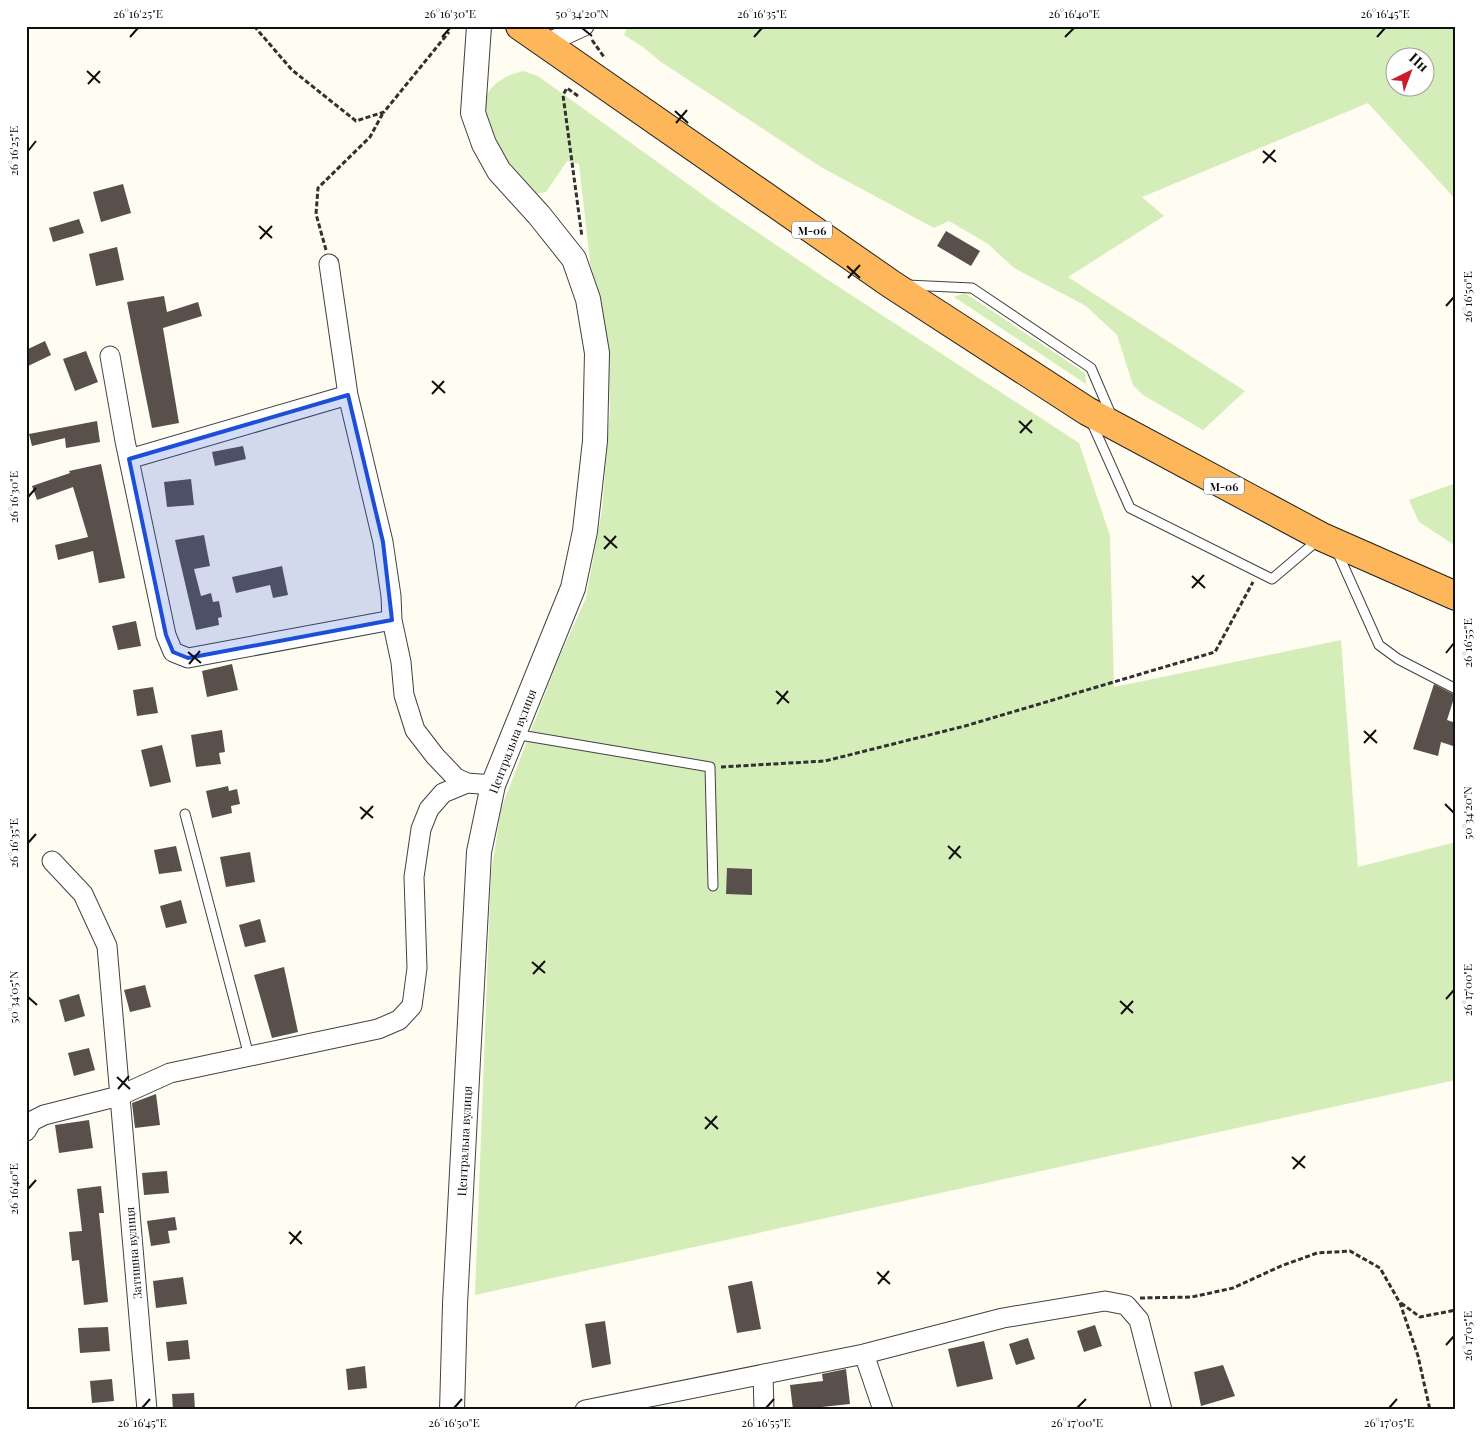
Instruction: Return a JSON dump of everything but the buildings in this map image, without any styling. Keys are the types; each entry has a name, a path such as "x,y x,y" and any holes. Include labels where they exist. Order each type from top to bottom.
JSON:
{"highway":[{"name":"М-06","path":"520,26 891,284 1086,412 1327,540 1456,596"}],"street":[{"name":"Центральна вулиця","path":"452,1410 455,1304 479,852 493,785 573,588 585,531 595,441 597,353 588,299 574,259 539,215 499,171 484,144 473,113 479,26"},
{"path":"545,44 588,29"},
{"path":"329,264 348,395 383,542 391,596 392,620 401,662 404,695 415,730 434,756 456,778 467,783 493,785"},
{"path":"110,356 129,459 166,635 173,652 188,658 392,620"},
{"path":"129,459 348,395"},
{"path":"26,1132 32,1121 44,1115 119,1096 170,1073 378,1029 399,1020 412,1006 417,968 414,877 421,828 429,809 444,793 467,783"},
{"name":"Затишна вулиця","path":"52,861 83,894 107,946 147,1410"},
{"path":"585,1410 864,1354 1003,1318 1105,1301 1126,1305 1139,1320 1162,1410"},
{"path":"864,1354 883,1410"},
{"path":"763,1374 764,1410"}],"lane":[{"path":"891,284 972,288 1091,368 1117,429"},
{"path":"1086,412 1130,508 1272,579 1327,540 1379,645 1398,659 1456,689"},
{"path":"514,734 710,767 713,886"},
{"path":"185,814 249,1056"}],"path":[{"path":"254,26 292,70 356,121 384,112"},
{"path":"588,29 592,42 604,57"},
{"path":"329,264 316,214 318,188 370,137 384,112 449,32"},
{"path":"574,259 582,237 563,95 567,88 578,96"},
{"path":"710,767 825,761 965,726 1215,652 1258,572"},
{"path":"1126,1305 1143,1296 1192,1297 1233,1288 1281,1266 1317,1253 1350,1251 1380,1268 1400,1303 1418,1356 1430,1410"},
{"path":"1400,1303 1420,1317 1456,1310"}],"highlighted area":[{"path":"348,395 383,542 392,620 188,658 173,652 166,635 129,459"}],"green space":[{"path":"628,26 1456,26 1456,200 1368,103 1142,197 1164,216 1068,277 1245,391 1203,430 1143,395 1133,385 1117,335 1086,306 1014,268 988,244 949,221 934,228 821,167 661,62 643,47 624,35"},
{"path":"523,71 538,76 717,205 828,280 1079,443 1110,536 1114,687 1341,640 1358,867 1456,842 1456,1080 475,1295 491,874 501,809 558,660 586,598 602,510 610,411 608,341 590,262 579,164 567,161 546,192 535,194 508,164 487,128 484,110 488,94 500,81"},
{"path":"965,293 1085,373 1086,384 954,297"},
{"path":"1456,483 1456,546 1419,522 1409,500"}]}
